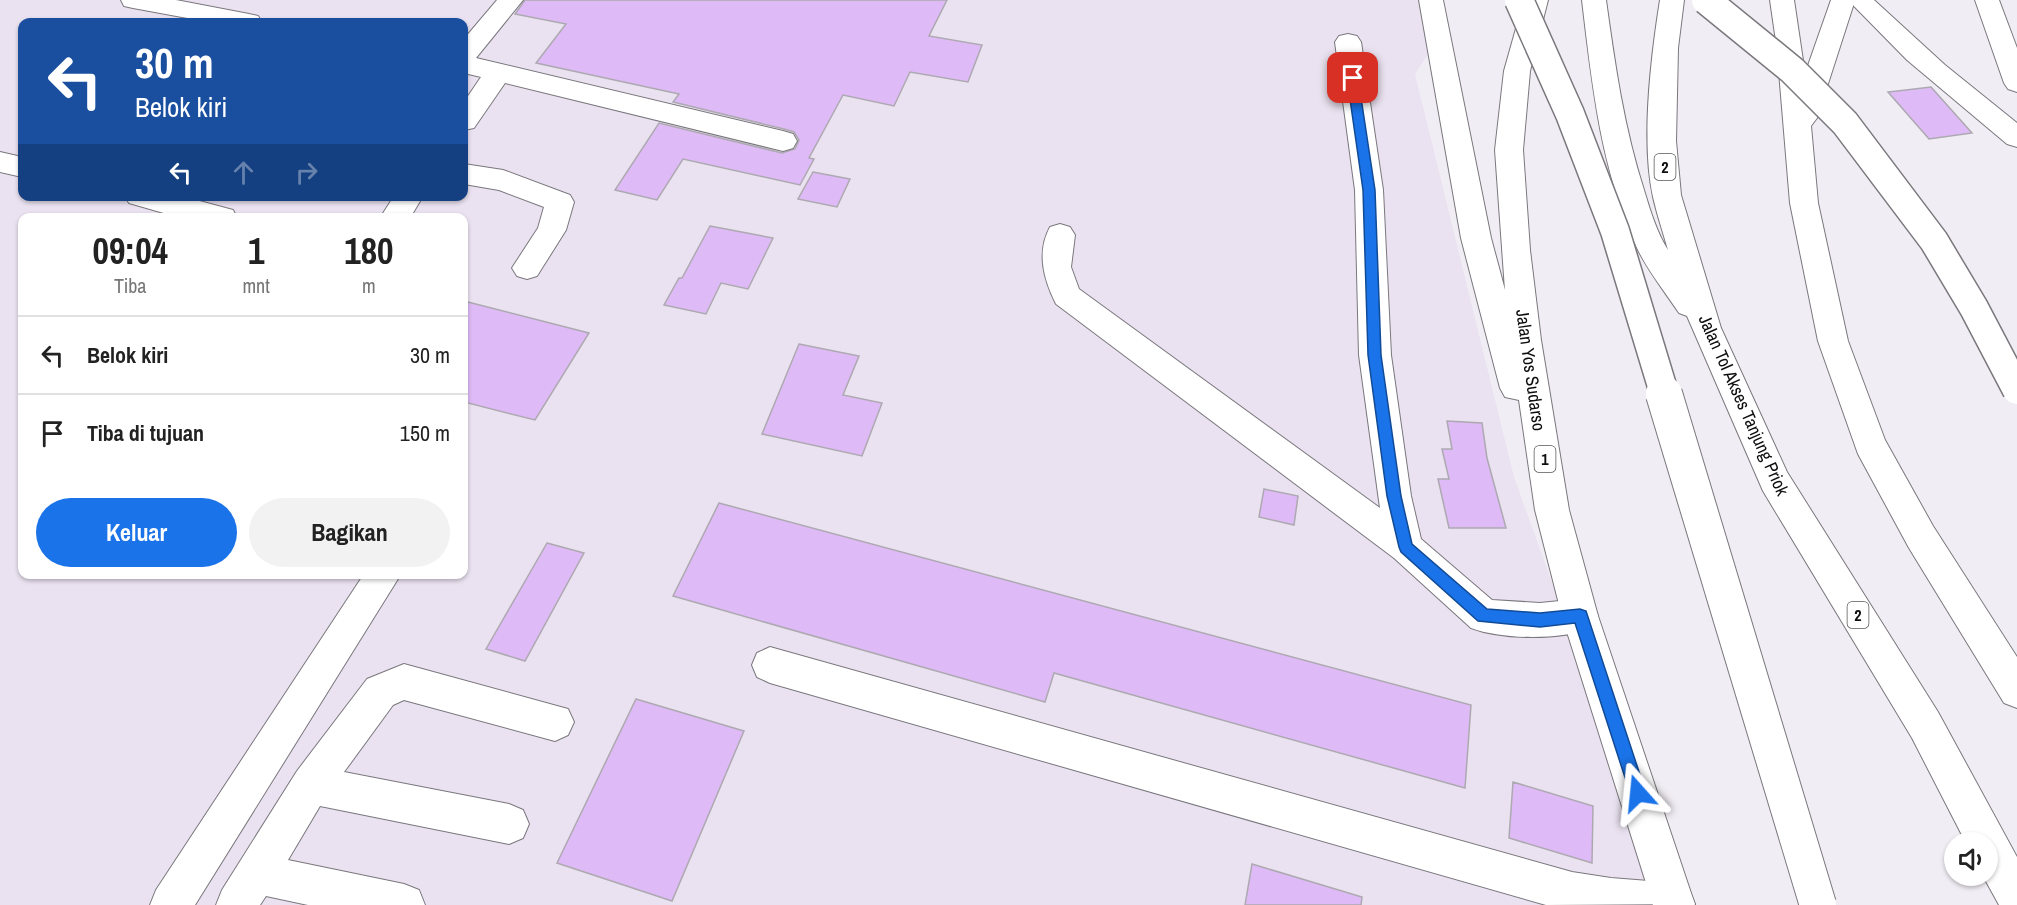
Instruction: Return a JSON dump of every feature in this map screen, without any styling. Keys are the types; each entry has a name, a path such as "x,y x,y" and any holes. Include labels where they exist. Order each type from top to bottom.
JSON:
{"main road":[{"path":"133,0 228,18"},
{"path":"468,50 511,0"},
{"path":"1431,0 1476,238 1502,339 1552,510"},
{"path":"1519,0 1575,125 1615,231 1818,905"},
{"name":"Jalan Yos Sudarso","path":"1536,0 1517,71 1509,150 1515,250 1552,510 1580,616 1674,904"},
{"path":"1594,0 1605,87 1617,149 1644,232 1661,264 1706,328"},
{"name":"Jalan Tol Akses Tanjung Priok","path":"1672,0 1665,48 1662,141 1667,195 1706,328 1774,481 1925,725 2017,898"},
{"path":"1706,0 1792,70 1845,123 1934,241 1974,308 2017,390"},
{"path":"1782,0 1804,203 1833,341 1866,435 1921,537 2017,690"},
{"path":"1798,134 1843,0"},
{"path":"1860,0 1889,30 1978,108 2017,137"},
{"path":"1987,0 2017,83"},
{"path":"1348,42 1369,190 1375,355 1394,496 1406,547"},
{"path":"468,65 783,141"},
{"path":"468,115 499,71"},
{"path":"0,162 18,166"},
{"path":"468,175 503,180 560,202 552,230 527,268"},
{"path":"158,201 204,213"},
{"path":"1060,235 1056,267 1067,296 1406,547 1484,616 1540,620 1580,616"},
{"path":"171,905 381,579"},
{"path":"770,665 1572,892 1611,899 1674,904"},
{"path":"404,905 247,889 311,784 380,692 404,682 555,722"},
{"path":"311,784 509,824"}],"shaded area":[{"path":"0,0 1420,0 1438,39 1415,74 1514,477 1668,905 0,905"}],"building":[{"path":"525,0 947,0 929,36 982,45 968,82 910,72 894,106 843,95 809,158 814,159 800,185 683,159 657,200 615,190 659,123 782,153 795,149 799,140 794,132 673,102 679,94 536,63 566,24 515,14"},
{"path":"1931,87 1972,133 1929,139 1888,92"},
{"path":"813,172 850,179 837,207 798,199"},
{"path":"710,226 773,238 748,289 721,283 706,314 664,305 679,278 682,278"},
{"path":"468,302 589,333 535,420 468,403"},
{"path":"799,344 859,356 843,395 882,403 862,456 762,434"},
{"path":"1447,421 1482,423 1487,458 1506,528 1449,528 1438,479 1449,479 1442,449 1452,449"},
{"path":"1264,489 1298,496 1294,525 1259,517"},
{"path":"719,503 1471,705 1465,788 1054,673 1045,702 673,596"},
{"path":"547,543 584,553 525,661 486,649"},
{"path":"636,699 744,731 672,901 557,863"},
{"path":"1513,782 1593,806 1592,863 1509,838"},
{"path":"1252,864 1362,897 1361,905 1245,905"}],"route":[{"path":"1353,78 1369,190 1375,355 1394,496 1406,547 1484,616 1540,620 1580,616 1638,793"}]}
